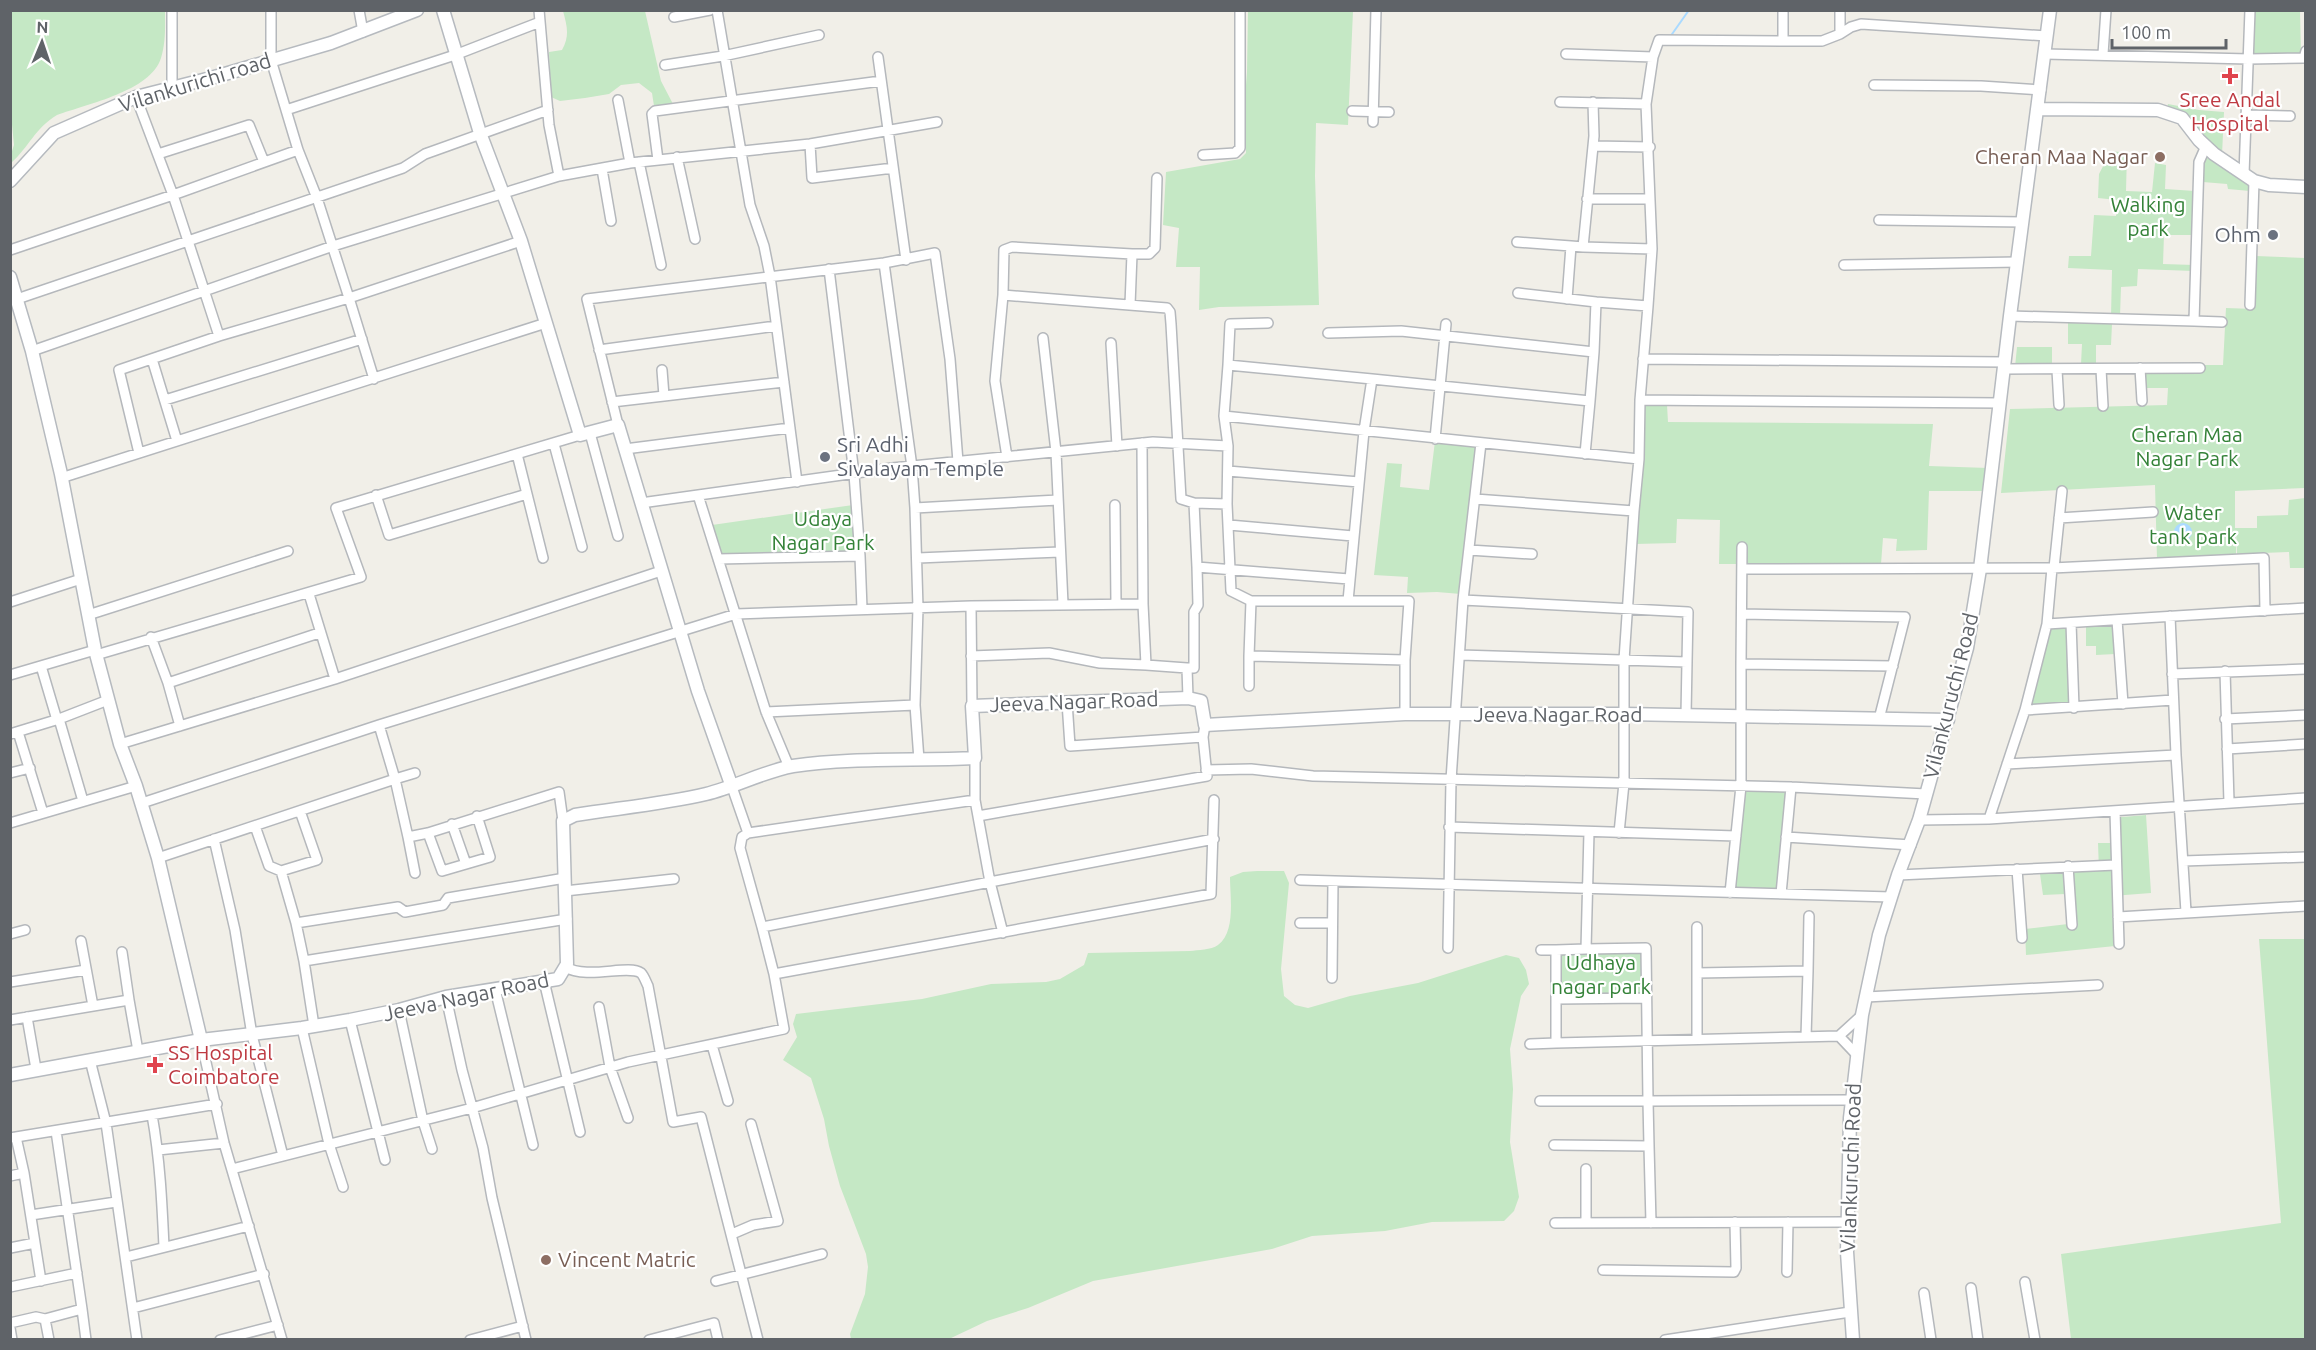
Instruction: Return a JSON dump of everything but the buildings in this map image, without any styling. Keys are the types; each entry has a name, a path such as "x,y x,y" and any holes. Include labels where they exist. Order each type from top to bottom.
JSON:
{"street":[{"path":"171,88 172,10"},
{"path":"271,10 271,60 285,110 333,246 374,379"},
{"path":"359,10 363,32"},
{"name":"Vilankurichi road","path":"10,181 54,134 136,97 331,43 417,10"},
{"path":"443,10 480,134 521,241 546,323 618,536"},
{"path":"539,10 548,110 559,176"},
{"path":"674,17 710,10"},
{"path":"717,10 750,205 764,246 770,276 797,482"},
{"path":"1203,155 1235,153 1240,148 1240,10"},
{"path":"1373,116 1376,10"},
{"path":"1783,10 1783,41"},
{"path":"1840,10 1840,34"},
{"name":"Vilankuruchi Road","path":"1852,1340 1847,1222 1852,1100 1862,1015 1879,935 1919,820 1967,648 1980,569 2050,10"},
{"path":"2103,54 2106,10"},
{"path":"2250,10 2247,115 2250,305"},
{"path":"285,110 455,55 540,22"},
{"path":"1619,833 1624,783 1624,660 1652,249 1650,147 1646,104 1653,57 1659,40 1822,41 1861,24 2047,36"},
{"path":"665,64 723,56 819,35"},
{"path":"2045,54 2249,59 2304,58 2306,51"},
{"path":"1566,54 1653,57"},
{"path":"878,57 906,260"},
{"path":"658,160 652,114 663,109 881,81"},
{"path":"1875,85 1981,86 2041,90"},
{"path":"136,97 173,195 219,336"},
{"path":"618,100 661,265"},
{"path":"1560,102 1646,104"},
{"path":"1584,247 1593,146 1593,102"},
{"path":"2039,109 2158,110 2181,118 2206,146 2249,178 2269,185 2306,187"},
{"path":"17,299 403,168 426,154 548,110"},
{"path":"1352,111 1373,116 1389,112"},
{"path":"2247,115 2290,116"},
{"path":"32,351 333,246 559,176 634,163 810,144 937,122"},
{"path":"158,154 249,125 264,162"},
{"path":"810,144 812,177 893,168"},
{"path":"1593,146 1650,147"},
{"path":"2194,321 2199,162 2206,146"},
{"path":"10,250 298,150"},
{"path":"677,158 695,239"},
{"path":"602,169 611,220"},
{"path":"1007,457 995,381 1003,295 1004,250 1012,247 1149,254 1155,248 1157,178"},
{"path":"1587,199 1650,199"},
{"path":"1879,220 2023,222"},
{"path":"139,453 119,369 219,336 349,298 521,241"},
{"path":"1517,242 1652,249"},
{"path":"1567,299 1571,246"},
{"path":"748,833 698,691 661,571 618,425 587,299 885,263 935,253 950,359 958,462"},
{"path":"1130,305 1132,254"},
{"path":"1844,265 2018,262"},
{"path":"885,263 912,467 915,508 918,558 915,705 919,760"},
{"path":"829,268 854,474 862,609"},
{"path":"10,277 32,351 61,478 95,652 120,744 142,803 158,858 225,1143 282,1340"},
{"path":"1518,293 1648,306"},
{"path":"1003,295 1167,308 1170,312 1181,499 1194,503 1227,504"},
{"path":"1585,454 1596,302"},
{"path":"2010,316 2222,322"},
{"path":"1268,322 1230,324 1224,416 1228,446 1227,504 1231,591 1251,601 1408,601 1405,714"},
{"path":"61,478 546,323"},
{"path":"1435,439 1446,324"},
{"path":"599,350 776,326"},
{"path":"1328,333 1401,332 1594,352"},
{"path":"1043,338 1056,452 1063,604"},
{"path":"165,400 362,339"},
{"path":"1112,343 1117,446"},
{"path":"1643,358 2005,365 2057,370 2200,368"},
{"path":"152,359 177,441"},
{"path":"1228,365 1590,401"},
{"path":"2140,368 2142,401"},
{"path":"2101,369 2103,406"},
{"path":"662,370 664,396"},
{"path":"2057,370 2059,405"},
{"path":"1348,601 1364,431 1372,380"},
{"path":"612,402 784,382"},
{"path":"1640,400 2000,403"},
{"path":"1224,416 1639,459"},
{"path":"10,675 309,594 361,577 336,508 618,425"},
{"path":"625,450 790,428"},
{"path":"1142,443 1143,604 1146,665"},
{"path":"641,503 912,467 1142,443 1228,446"},
{"path":"1448,948 1451,780 1463,600 1481,443"},
{"path":"554,444 582,547"},
{"path":"517,454 543,558"},
{"path":"1228,471 1359,482"},
{"path":"1989,819 2025,710 2047,624 2062,491"},
{"path":"376,495 389,535 527,494"},
{"path":"698,495 766,712 789,767"},
{"path":"1475,499 1634,511"},
{"path":"915,508 1058,500"},
{"path":"971,656 1049,653 1100,663 1194,668 1194,612 1198,605 1194,503"},
{"path":"1114,504 1116,604"},
{"path":"2059,518 2153,512"},
{"path":"1229,525 1353,536"},
{"path":"1730,892 1741,786 1742,547"},
{"path":"1469,549 1532,554"},
{"path":"88,615 288,551"},
{"path":"918,558 1060,552"},
{"path":"718,559 860,556"},
{"path":"1742,569 2053,568 2264,558 2265,611"},
{"path":"1197,567 1349,579"},
{"path":"120,744 335,679 661,571"},
{"path":"10,602 81,579"},
{"path":"309,594 335,679"},
{"path":"1463,600 1688,612 1686,715"},
{"path":"1249,686 1251,601"},
{"path":"142,803 379,725 736,614 971,606 1143,604"},
{"path":"971,606 972,706"},
{"path":"2047,624 2306,608"},
{"path":"1742,614 1905,617 1879,718"},
{"path":"2170,616 2186,912"},
{"path":"2117,620 2123,704"},
{"path":"2071,623 2074,708"},
{"path":"168,683 320,633"},
{"path":"151,638 168,683 180,726"},
{"path":"1460,655 1687,662"},
{"path":"1249,656 1405,660"},
{"path":"1741,664 1893,666"},
{"path":"41,666 83,801"},
{"path":"1187,668 1188,698"},
{"path":"2172,674 2306,669"},
{"path":"2225,671 2229,802"},
{"name":"Jeeva Nagar Road","path":"975,758 972,706 1067,702 1188,698 1201,701 1204,731 1405,714 1625,714 1948,720"},
{"path":"43,813 30,768 14,733 108,700"},
{"path":"2025,710 2174,700"},
{"path":"978,816 1207,776 1204,731 1070,746 1067,702"},
{"path":"766,712 915,705"},
{"path":"2225,719 2306,715"},
{"path":"379,725 395,779 415,873"},
{"path":"2227,748 2306,744"},
{"path":"2007,764 2176,755"},
{"path":"408,837 429,833 477,816 560,792 563,821 576,815 704,795 789,767 836,760 975,758 975,800 990,882 1003,933"},
{"path":"10,773 30,768"},
{"path":"1206,770 1251,769 1313,776 1451,780 1791,786 1926,794"},
{"path":"158,858 416,773"},
{"path":"10,823 136,786"},
{"path":"1780,894 1791,786"},
{"path":"1919,820 1989,819 2306,798"},
{"path":"232,1169 472,1108 659,1054 784,1029 774,974 740,848 742,837 748,833 975,800"},
{"path":"774,974 1211,894 1214,800"},
{"path":"255,826 270,866 281,871 317,860 300,811"},
{"path":"2115,811 2119,944"},
{"path":"429,833 442,871 490,857 477,816"},
{"name":"Jeeva Nagar Road","path":"10,1075 201,1040 252,1035 350,1020 446,997 558,979 567,964 563,821"},
{"path":"452,824 466,864"},
{"path":"1449,827 1736,836"},
{"path":"1586,949 1589,832"},
{"path":"1786,837 1911,844"},
{"path":"214,839 235,930 252,1035 283,1156"},
{"path":"762,927 1214,839"},
{"path":"2183,861 2306,857"},
{"path":"1898,875 2116,865"},
{"path":"2068,867 2072,925"},
{"path":"2017,869 2022,938"},
{"path":"281,871 297,923 304,961 308,1027 329,1144 343,1187"},
{"path":"297,923 398,907 405,912 443,905 448,898 565,878"},
{"path":"565,891 674,879"},
{"path":"1300,880 1891,897"},
{"path":"1332,978 1333,881"},
{"path":"2118,916 2306,906"},
{"path":"1806,1037 1809,916"},
{"path":"304,961 567,919"},
{"path":"1300,923 1332,923"},
{"path":"1697,927 1697,1039"},
{"path":"10,934 25,930"},
{"path":"81,941 93,1006"},
{"path":"1541,950 1646,948 1645,998 1651,1223"},
{"path":"1556,950 1556,1042"},
{"path":"122,952 138,1052"},
{"path":"565,967 586,974 633,970 642,974 648,986 673,1122 701,1117 759,1340"},
{"path":"10,982 86,970"},
{"path":"1697,973 1808,971"},
{"path":"544,981 580,1132"},
{"path":"1866,997 2098,985"},
{"path":"495,989 533,1145"},
{"path":"446,997 526,1340"},
{"path":"1556,999 1645,998"},
{"path":"10,1020 129,1000"},
{"path":"599,1007 610,1067 628,1118"},
{"path":"399,1010 423,1121 432,1149"},
{"path":"1530,1044 1839,1036 1862,1015"},
{"path":"27,1017 36,1069"},
{"path":"350,1020 385,1160"},
{"path":"1839,1036 1857,1055"},
{"path":"712,1045 728,1101"},
{"path":"90,1060 106,1123 137,1340"},
{"path":"1540,1101 1852,1100"},
{"path":"41,1281 24,1173 13,1138 217,1104"},
{"path":"152,1115 158,1150 164,1247"},
{"path":"732,1234 753,1226 778,1221 751,1124"},
{"path":"56,1131 86,1340"},
{"path":"158,1150 225,1143"},
{"path":"1554,1145 1649,1146"},
{"path":"1586,1170 1586,1223"},
{"path":"10,1176 24,1173"},
{"path":"31,1215 116,1202"},
{"path":"1603,1270 1734,1272 1737,1268 1735,1222"},
{"path":"1787,1272 1788,1222"},
{"path":"1555,1223 1847,1222"},
{"path":"126,1257 249,1226"},
{"path":"10,1248 35,1243"},
{"path":"716,1281 822,1254"},
{"path":"10,1287 77,1273"},
{"path":"133,1308 264,1274"},
{"path":"2025,1282 2035,1340"},
{"path":"1971,1288 1978,1340"},
{"path":"1924,1293 1931,1340"},
{"path":"10,1323 36,1317 45,1319 82,1309"},
{"path":"1665,1340 1850,1312"},
{"path":"45,1319 48,1340"},
{"path":"649,1340 714,1323 718,1340"},
{"path":"220,1340 278,1325"},
{"path":"470,1339 523,1326"},
{"path":"10,1328 12,1340"}],"green space":[{"path":"10,11 165,11 161,58 155,69 132,88 49,120 11,163 14,145 10,104"},
{"path":"563,11 645,11 661,81 673,104 654,106 652,93 639,83 621,85 609,94 585,98 560,101 551,97 549,52 562,50 565,45 567,31"},
{"path":"1248,11 1353,11 1348,125 1316,123 1315,176 1319,305 1219,307 1199,310 1200,267 1176,267 1179,228 1163,225 1166,172 1240,159 1246,153"},
{"path":"2254,11 2300,11 2301,56 2253,56"},
{"path":"2168,104 2224,112 2222,155 2167,110"},
{"name":"Walking park","path":"2111,151 2127,153 2126,191 2152,192 2155,163 2166,165 2165,189 2195,191 2193,235 2164,235 2163,264 2194,265 2194,271 2138,269 2137,286 2121,287 2120,316 2111,317 2112,270 2068,268 2069,256 2091,256 2094,215 2116,216 2117,200 2098,198 2099,174"},
{"path":"2209,156 2249,183 2250,191 2228,189 2227,184 2203,182 2204,162"},
{"name":"Cheran Maa Nagar Park","path":"2256,256 2305,258 2305,488 2235,491 2235,528 2257,528 2257,516 2288,515 2289,500 2305,498 2305,568 2290,568 2289,552 2237,554 2236,529 2236,554 2157,559 2155,485 2001,493 2010,409 2167,405 2168,388 2143,388 2143,372 2223,365 2226,308 2254,309"},
{"path":"2068,323 2112,324 2111,345 2096,345 2096,365 2081,364 2082,344 2068,344"},
{"path":"2017,347 2052,347 2052,368 2015,367"},
{"path":"1645,404 1667,405 1668,422 1933,424 1929,466 1988,468 1986,491 1929,491 1927,550 1896,551 1897,539 1883,538 1881,564 1719,564 1720,520 1677,519 1676,543 1635,544"},
{"path":"1435,441 1476,445 1461,594 1407,593 1408,577 1374,575 1387,463 1402,464 1400,487 1429,490"},
{"name":"Udaya Nagar Park","path":"853,505 857,553 721,557 712,525"},
{"path":"2113,623 2115,654 2096,655 2096,646 2086,646 2086,625"},
{"path":"2070,626 2073,705 2031,707 2050,627"},
{"path":"1744,789 1788,790 1778,890 1734,889"},
{"path":"2146,815 2151,893 2112,896 2115,946 2026,955 2025,929 2068,924 2065,894 2043,895 2040,874 2099,871 2098,843 2113,843 2111,818"},
{"path":"1284,871 1289,883 1281,969 1284,996 1295,1005 1308,1008 1350,996 1418,983 1506,955 1519,958 1526,970 1529,984 1521,996 1510,1049 1513,1089 1510,1142 1519,1197 1514,1211 1504,1221 1432,1222 1385,1231 1312,1236 1272,1249 1093,1281 1028,1308 987,1321 949,1339 851,1339 850,1334 865,1294 868,1267 866,1254 840,1186 824,1119 811,1078 783,1060 797,1037 793,1024 796,1014 922,999 991,984 1046,982 1060,979 1084,965 1088,953 1190,951 1212,948 1224,939 1230,923 1230,877 1243,872"},
{"path":"2259,939 2305,939 2305,1339 2071,1339 2061,1254 2281,1223"},
{"name":"Udhaya nagar park","path":"1559,953 1644,953 1643,996 1558,997"}],"water":[{"path":"2183,523 2189,526 2192,532 2189,538 2183,541 2177,538 2174,532 2177,526"}],"waterway":[{"path":"1670,37 1689,10"}],"place":[{"name":"Sree Andal Hospital","path":"2230,76"},
{"name":"Cheran Maa Nagar","path":"2160,157"},
{"name":"Ohm","path":"2273,235"},
{"name":"Sri Adhi Sivalayam Temple","path":"825,457"},
{"name":"SS Hospital Coimbatore","path":"155,1065"},
{"name":"Vincent Matric","path":"546,1260"}],"park label":[{"name":"Water tank park","path":"2193,525"}]}
